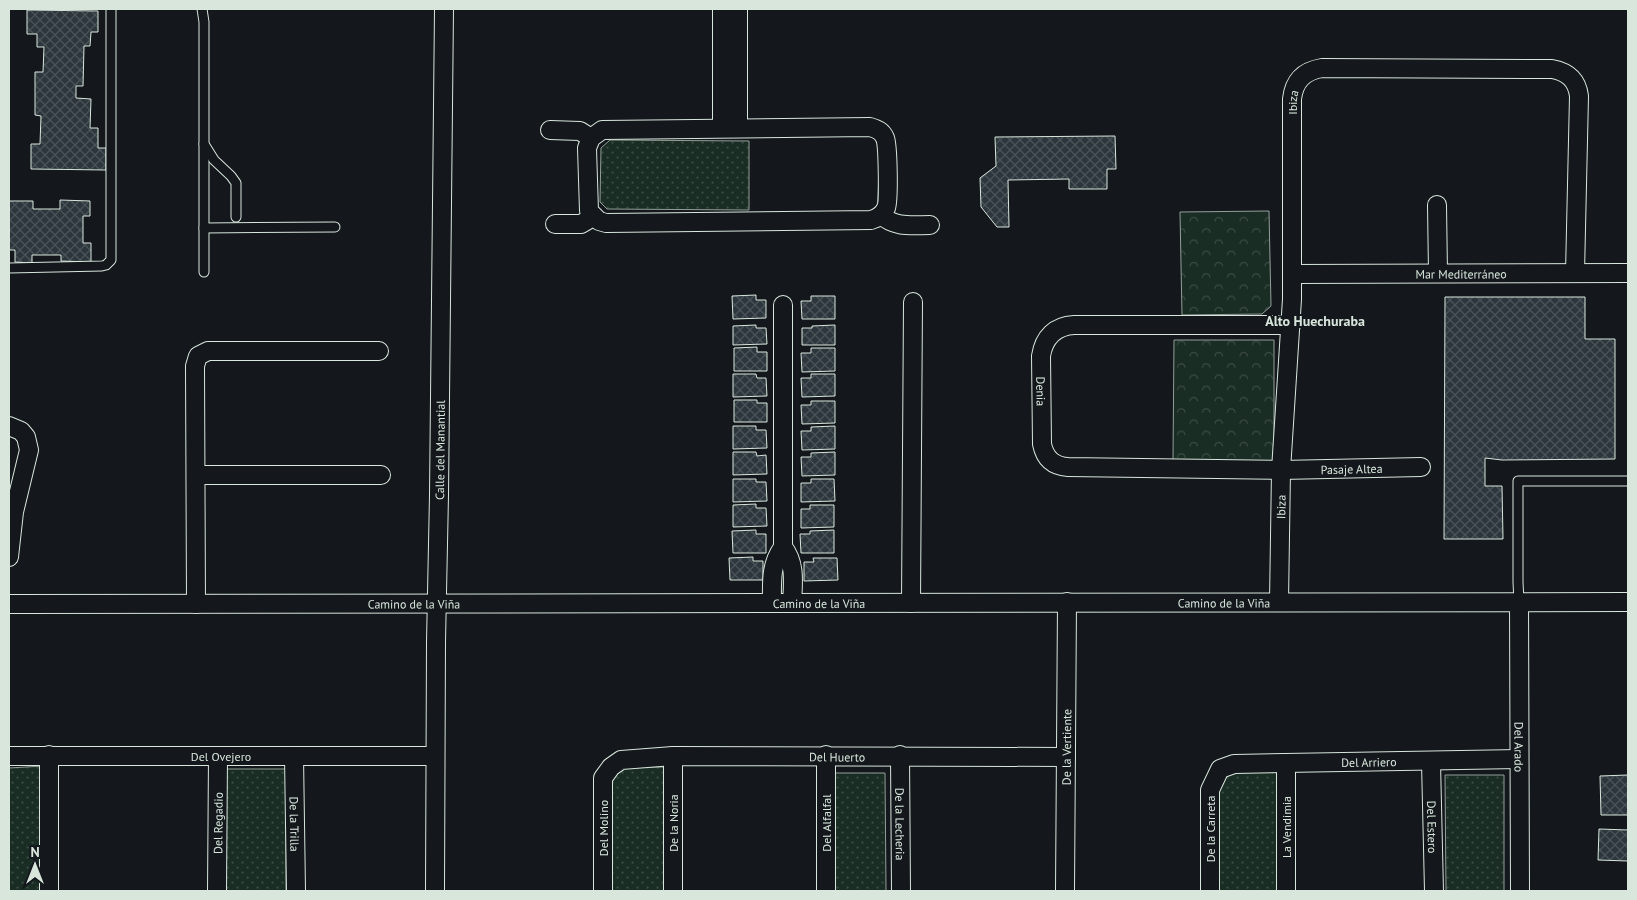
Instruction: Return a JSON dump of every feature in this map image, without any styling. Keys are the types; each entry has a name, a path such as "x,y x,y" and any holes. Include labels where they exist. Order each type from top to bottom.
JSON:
{"street":[{"name":"Calle del Manantial","path":"436,891 435,756 440,495 444,9"},
{"path":"722,9 730,128"},
{"path":"730,128 738,9"},
{"name":"Ibiza","path":"1279,602 1281,470 1293,274 1293,91 1301,76 1314,69 1322,68 1552,69 1565,72 1578,88 1579,96 1575,273"},
{"path":"870,127 881,131 887,141 887,205 881,215 871,220 606,223 593,217 588,205 587,148 591,138 602,130 730,128 870,127"},
{"path":"550,130 580,131 591,138"},
{"path":"1437,205 1438,274"},
{"path":"881,215 898,224 930,225"},
{"path":"556,224 581,224 593,217"},
{"name":"Mar Mediterráneo","path":"1293,274 1628,273"},
{"path":"912,603 913,302"},
{"path":"772,603 773,567 783,548 783,305"},
{"name":"Denia","path":"1281,470 1068,467 1055,464 1046,456 1042,444 1041,356 1042,347 1050,334 1065,326 1291,325"},
{"path":"196,604 195,366 198,356 208,351 379,352"},
{"path":"9,426 21,431 29,450 14,512 9,557"},
{"name":"Pasaje Altea","path":"1281,470 1421,466"},
{"path":"196,474 380,475"},
{"path":"783,548 788,554 793,570 792,603"},
{"name":"De la Vertiente","path":"1065,891 1067,602"},
{"name":"Del Arado","path":"1519,602 1520,891"},
{"name":"Camino de la Viña","path":"9,604 1628,602"},
{"path":"49,755 49,891"},
{"name":"Del Alfalfal","path":"826,755 826,891"},
{"name":"Del Huerto","path":"611,767 621,760 673,756 900,755 1066,757"},
{"name":"De la Lecheria","path":"900,755 900,891"},
{"name":"Del Ovejero","path":"9,756 435,756"},
{"name":"Del Regadio","path":"217,891 218,756"},
{"name":"De la Trilla","path":"294,756 296,891"},
{"name":"De la Noria","path":"673,756 673,891"},
{"name":"Del Arriero","path":"1220,769 1234,764 1519,759"},
{"name":"Del Estero","path":"1432,762 1434,891"},
{"name":"La Vendimia","path":"1286,763 1286,891"},
{"name":"Del Molino","path":"603,891 603,778 611,767"},
{"name":"De la Carreta","path":"1210,891 1210,790 1220,769"}],"lane":[{"path":"9,268 102,266 111,260 111,9"},
{"path":"202,9 204,22 204,272"},
{"path":"203,142 214,160 234,179 236,187 236,217"},
{"path":"204,228 335,227"},
{"path":"1519,602 1518,481 1628,481"}],"green space":[{"path":"610,140 749,141 749,210 607,209 600,202 601,148"},
{"path":"1269,211 1271,306 1262,314 1182,315 1180,212"},
{"path":"1174,340 1274,340 1274,461 1173,460"},
{"path":"43,766 41,891 9,891 9,768"},
{"path":"621,767 665,767 665,891 611,891 611,779"},
{"path":"223,769 286,769 286,891 224,891"},
{"path":"1278,771 1278,891 1218,891 1217,790 1223,777 1232,773"},
{"path":"833,773 885,773 886,891 834,891"},
{"path":"1445,775 1504,775 1504,891 1446,891"}],"building":[{"path":"27,10 98,11 98,32 91,32 90,46 84,46 83,86 76,86 76,98 91,99 90,128 98,128 98,148 106,148 106,170 31,169 31,144 40,144 41,116 35,115 35,72 43,72 44,47 37,47 37,34 27,34"},
{"path":"1115,136 1116,169 1107,169 1107,189 1069,189 1069,179 1008,180 1009,227 997,227 981,207 980,178 996,166 995,137"},
{"path":"60,200 90,201 90,216 83,216 83,243 91,243 91,262 61,261 61,255 32,255 32,263 15,262 15,250 9,250 9,201 33,201 33,209 60,209"},
{"path":"756,295 756,300 766,300 766,318 733,319 732,296"},
{"path":"811,296 835,296 835,319 802,319 801,301 811,301"},
{"path":"1445,297 1585,297 1585,339 1615,339 1615,459 1502,460 1485,458 1485,486 1502,486 1503,539 1444,539"},
{"path":"756,325 756,328 766,328 767,344 733,345 733,326"},
{"path":"835,325 835,345 802,345 802,328"},
{"path":"757,347 757,352 767,352 767,371 734,371 734,348"},
{"path":"811,348 835,348 835,371 802,372 801,353 811,353"},
{"path":"733,374 756,374 757,378 766,378 767,396 733,397"},
{"path":"811,374 835,374 835,396 802,397 801,378 811,378"},
{"path":"734,400 757,400 757,403 767,403 767,422 734,422"},
{"path":"811,401 835,401 835,423 802,424 801,405 811,405"},
{"path":"733,426 756,426 756,430 766,430 767,448 733,449"},
{"path":"835,426 835,449 802,450 801,431 811,431 811,427"},
{"path":"733,452 756,452 757,456 766,455 767,474 733,475"},
{"path":"835,452 835,475 802,476 801,457 811,457 811,453"},
{"path":"733,479 756,479 756,482 766,482 767,501 733,502"},
{"path":"811,479 834,479 835,501 801,502 801,483 811,483"},
{"path":"756,504 756,508 766,508 767,526 733,527 733,505"},
{"path":"810,505 834,505 834,527 801,528 801,509 810,509"},
{"path":"756,530 756,534 766,534 766,553 733,553 732,531"},
{"path":"834,530 834,553 801,553 800,534 810,534 810,531"},
{"path":"753,557 753,561 763,561 763,580 730,580 729,558"},
{"path":"813,558 837,558 838,580 804,581 804,562 814,562"},
{"path":"1628,775 1628,815 1601,815 1600,776"},
{"path":"1599,829 1628,830 1628,861 1598,860"}],"district":[{"name":"Alto Huechuraba","path":"1315,321"}]}
